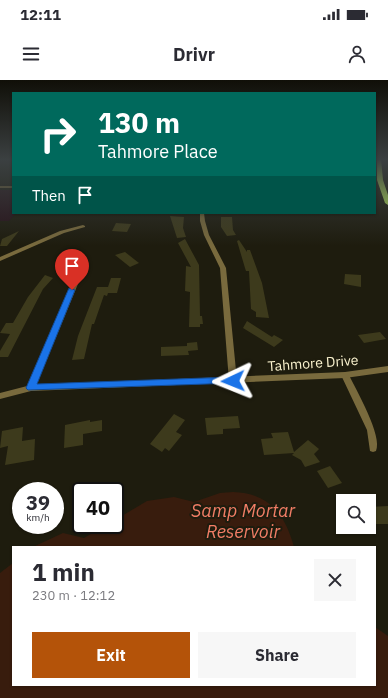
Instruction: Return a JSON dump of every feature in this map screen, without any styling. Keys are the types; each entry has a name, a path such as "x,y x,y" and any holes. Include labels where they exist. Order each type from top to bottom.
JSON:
{"main road":[{"path":"383,188 388,202"}],"street":[{"path":"202,214 206,236 217,254 223,268 233,381"},
{"path":"0,259 62,232 83,226"},
{"path":"31,388 84,262"},
{"name":"Tahmore Drive","path":"0,396 31,388 233,381 345,375 388,369"},
{"path":"345,375 371,430 373,448"}],"shaded area":[{"path":"0,190 12,190 12,214 15,214 9,221 0,221"}],"water":[{"name":"Samp Mortar Reservoir","path":"220,493 246,493 256,496 266,501 280,515 286,525 294,546 35,546 64,533 84,538 91,534 124,534 124,515 147,501 174,497 194,502"},
{"path":"12,564 12,686 376,686 376,628 388,636 388,698 0,698 0,573"}],"building":[{"path":"170,216 184,217 183,228 186,237 177,238"},
{"path":"221,217 232,217 233,230 236,235 227,236 221,227"},
{"path":"116,223 131,224 127,232 112,231"},
{"path":"19,231 7,246 0,246 2,239"},
{"path":"185,239 199,265 200,316 202,316 203,324 200,324 200,327 189,327 190,292 185,291 186,266 191,267 178,243"},
{"path":"239,240 247,252 247,250 250,250 262,283 269,318 256,317 256,312 251,309 249,271 246,271 245,268 237,241"},
{"path":"125,252 139,263 130,267 115,255"},
{"path":"345,274 361,275 361,287 344,284"},
{"path":"45,275 53,278 43,289 8,357 0,357 0,351 10,334 0,333 6,323 13,323 28,297"},
{"path":"111,278 121,278 117,293 108,293 107,296 104,295 94,324 92,324 84,359 72,360 78,336 97,287 108,287"},
{"path":"247,321 272,337 274,335 283,340 274,347 243,328"},
{"path":"380,332 386,339 364,343 358,335"},
{"path":"197,342 198,350 188,351 189,355 161,356 161,347 187,346 187,343"},
{"path":"174,414 185,420 176,432 182,435 169,451 165,448 162,452 150,444"},
{"path":"238,416 240,428 223,429 223,434 207,435 205,418"},
{"path":"90,420 90,422 102,420 102,431 83,434 83,445 64,448 65,425"},
{"path":"23,427 22,441 35,439 34,460 5,465 8,446 0,448 2,431"},
{"path":"288,432 294,452 308,440 319,449 314,454 320,462 305,467 301,460 292,455 294,453 264,455 261,439 273,438 271,433"},
{"path":"330,466 342,483 328,488 317,471"},
{"path":"388,506 388,524 376,524 376,507"}],"route":[{"path":"72,290 31,388 233,381"}]}
